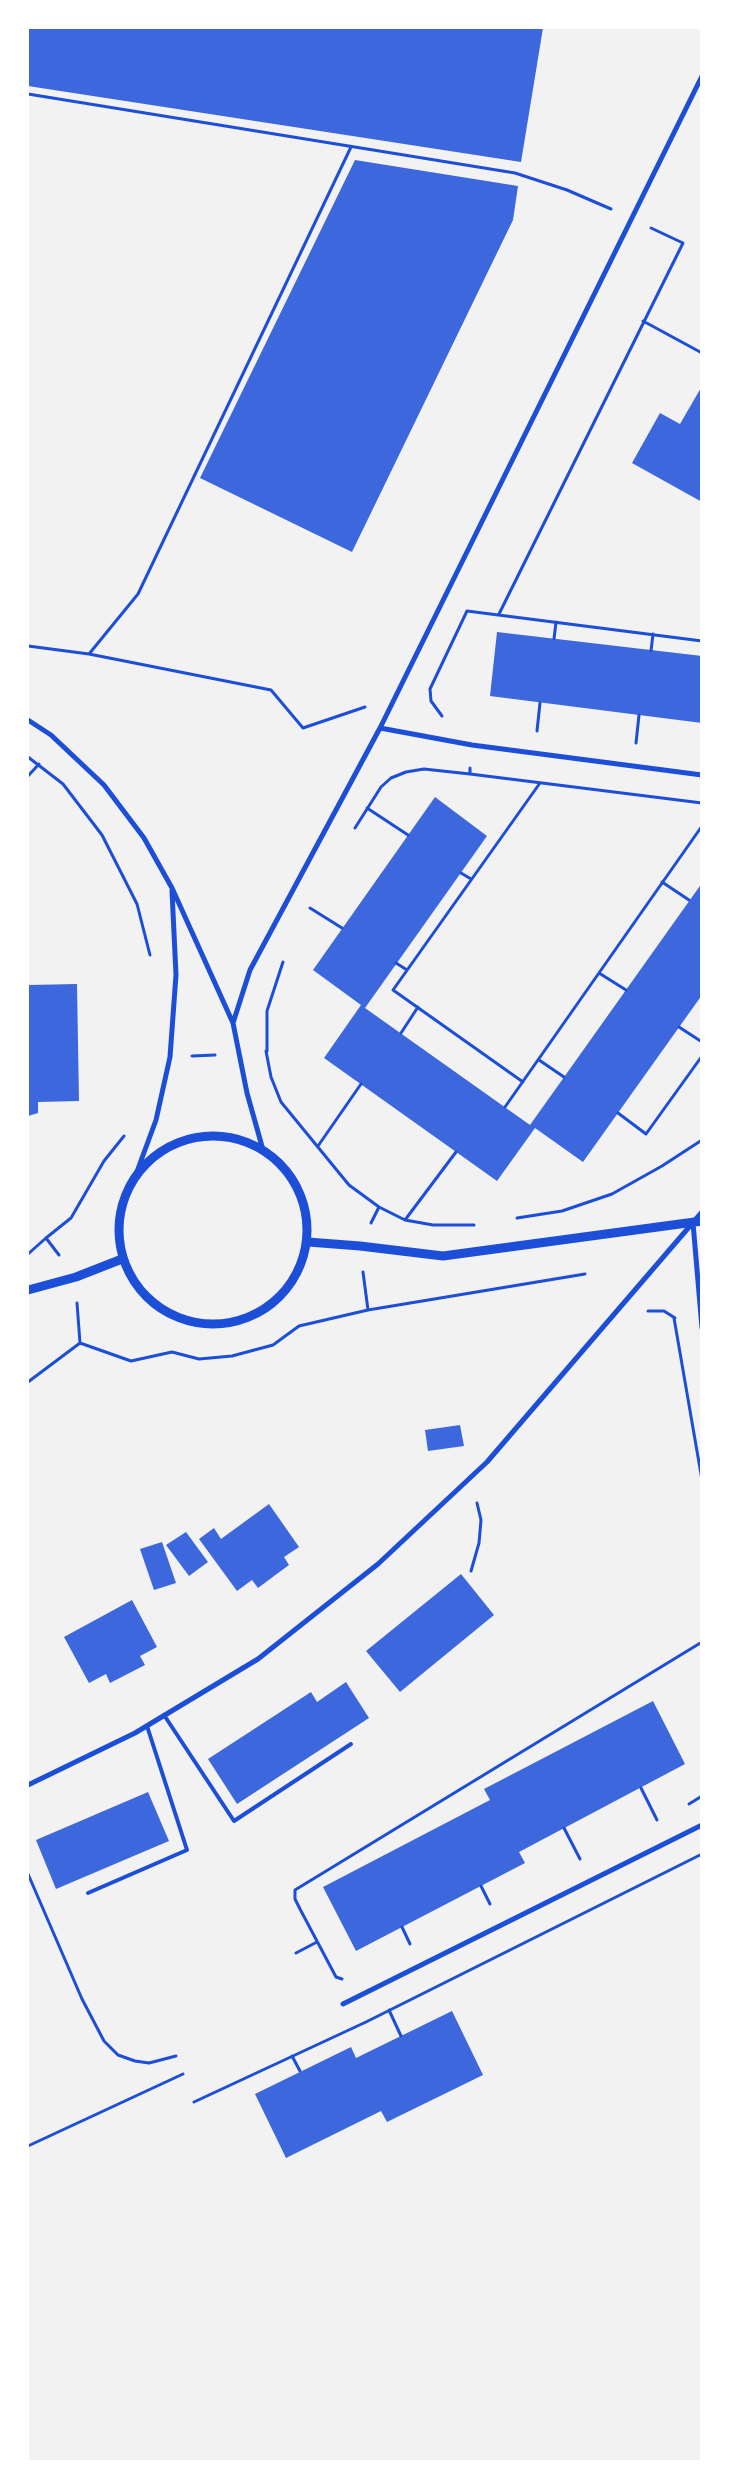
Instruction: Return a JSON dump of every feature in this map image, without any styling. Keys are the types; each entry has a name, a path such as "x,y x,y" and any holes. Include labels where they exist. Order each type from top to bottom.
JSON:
{"street":[{"path":"233,1023 250,970 380,728 702,76"},
{"path":"28,720 51,734 104,785 144,838 172,888 233,1023 247,1093 263,1150"},
{"path":"380,728 472,745 702,775"},
{"path":"135,1176 155,1156 180,1142 199,1138 209,1136 237,1139 263,1150 284,1169 299,1194 306,1221 308,1242 294,1278 274,1302 248,1318 217,1324 186,1321 158,1308 136,1286 122,1259 118,1231 123,1202 156,1120 170,1057 176,975 172,888"},
{"path":"28,1785 147,1726 258,1659 378,1564 487,1462 697,1222 702,1212"},
{"path":"308,1242 443,1256 697,1222"},
{"path":"697,1222 699,1312 702,1328"},
{"path":"28,1290 76,1277 122,1259"},
{"path":"343,2004 702,1825"}],"lane":[{"path":"164,1715 234,1821 351,1744"},
{"path":"88,1892 187,1850 147,1726"}],"path":[{"path":"28,94 516,173 567,190 598,204"},
{"path":"89,654 138,594 350,147"},
{"path":"498,614 683,242 631,218"},
{"path":"643,320 702,353"},
{"path":"448,721 437,711 431,701 430,689 467,611 702,641"},
{"path":"554,639 556,622"},
{"path":"651,651 653,634"},
{"path":"28,646 89,654 271,690 303,728 367,706"},
{"path":"408,670 433,682"},
{"path":"537,732 540,702"},
{"path":"636,744 639,715"},
{"path":"470,774 472,745"},
{"path":"28,776 39,764"},
{"path":"352,833 381,787 391,778 406,772 424,769 702,803"},
{"path":"523,1082 393,990 540,783"},
{"path":"367,808 408,835"},
{"path":"506,1107 702,826"},
{"path":"461,873 472,879"},
{"path":"662,882 690,900"},
{"path":"305,917 315,900"},
{"path":"310,908 342,928"},
{"path":"267,1051 267,1012 284,960"},
{"path":"396,963 407,970"},
{"path":"599,972 626,990"},
{"path":"401,1033 418,1007"},
{"path":"679,1027 702,1042"},
{"path":"618,1113 646,1134 702,1056"},
{"path":"539,1060 564,1077"},
{"path":"318,1146 361,1084"},
{"path":"405,1220 456,1152"},
{"path":"28,1254 46,1238"},
{"path":"368,1310 586,1274"},
{"path":"643,1311 664,1311 674,1318 702,1480"},
{"path":"674,1318 699,1312"},
{"path":"28,1382 80,1344"},
{"path":"463,1485 478,1505 480,1520 479,1543 471,1571"},
{"path":"345,1980 336,1977 296,1899 296,1890 702,1642"},
{"path":"641,1788 657,1820"},
{"path":"680,1808 702,1796"},
{"path":"648,1824 665,1816"},
{"path":"564,1828 580,1859"},
{"path":"571,1864 588,1855"},
{"path":"28,1874 82,1999 104,2041 118,2056 135,2061 149,2063 176,2056"},
{"path":"481,1886 490,1904"},
{"path":"482,1909 499,1900"},
{"path":"402,1927 410,1945"},
{"path":"402,1949 419,1940"},
{"path":"296,1953 317,1942"},
{"path":"389,2010 401,2036"},
{"path":"292,2056 300,2071"},
{"path":"28,2146 183,2074"}],"building":[{"path":"28,28 543,28 521,162 28,86"},
{"path":"355,160 518,186 513,220 352,552 200,478"},
{"path":"702,386 702,502 632,463 660,413 680,424"},
{"path":"497,632 702,656 702,723 490,696"},
{"path":"435,797 487,836 365,1008 530,1125 702,883 702,995 583,1162 535,1128 497,1181 324,1058 361,1005 313,970"},
{"path":"77,984 79,1101 38,1102 38,1113 28,1116 28,985"},
{"path":"460,1425 464,1446 428,1451 425,1430"},
{"path":"269,1504 299,1547 284,1557 289,1565 258,1588 252,1580 237,1591 199,1539 214,1528 221,1539"},
{"path":"186,1532 208,1562 189,1576 166,1545"},
{"path":"162,1542 176,1583 154,1590 140,1549"},
{"path":"461,1574 494,1615 400,1692 366,1651"},
{"path":"132,1600 157,1647 140,1656 145,1665 110,1683 106,1674 89,1683 64,1637"},
{"path":"346,1682 369,1718 237,1804 208,1759 311,1692 317,1702"},
{"path":"653,1701 685,1764 519,1852 525,1863 356,1951 323,1887 490,1800 484,1789"},
{"path":"148,1792 169,1841 56,1889 36,1840"},
{"path":"452,2011 483,2075 387,2122 381,2111 286,2158 255,2094 351,2047 356,2058"}]}
